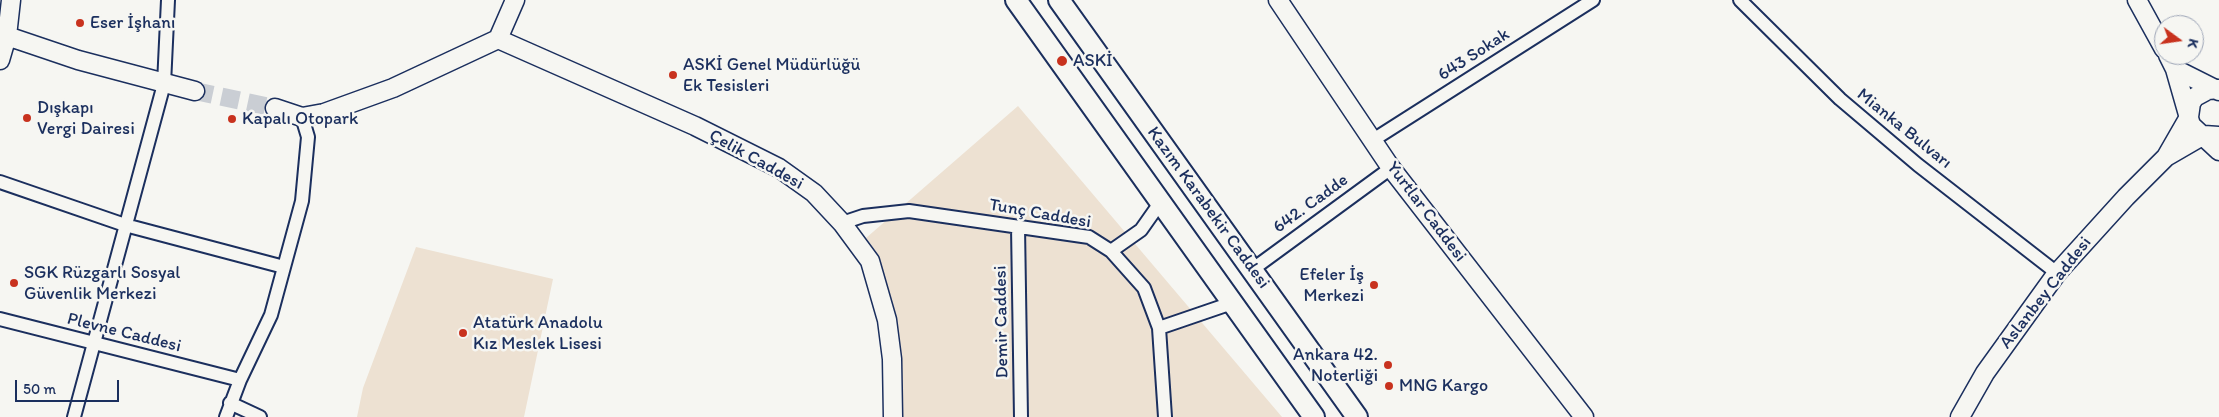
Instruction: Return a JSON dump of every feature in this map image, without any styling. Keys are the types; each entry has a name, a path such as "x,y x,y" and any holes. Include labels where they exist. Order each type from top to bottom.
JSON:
{"main road":[{"name":"Kazım Karabekir Caddesi","path":"1016,0 1314,417"},
{"name":"Kazım Karabekir Caddesi","path":"1059,0 1357,417"}],"street":[{"path":"0,60 7,36 11,0"},
{"path":"74,417 164,84 168,0"},
{"path":"498,39 507,0"},
{"path":"276,108 302,117 324,113 393,88 498,39 515,0"},
{"name":"Yurtlar Caddesi","path":"1278,0 1391,168 1584,417"},
{"name":"643 Sokak","path":"1373,140 1593,0"},
{"name":"Mianka Bulvarı","path":"1740,0 1840,99 1918,165 2057,273"},
{"path":"2137,0 2154,30"},
{"path":"7,36 78,60 195,91"},
{"name":"Çelik Caddesi","path":"498,39 695,126 779,168 814,193 842,224 870,261 887,320 892,359 894,417"},
{"path":"2173,65 2189,117 2196,130 2212,136 2219,151"},
{"path":"2177,65 2218,90"},
{"path":"2166,157 2189,117 2191,103 2195,97 2201,93 2218,90"},
{"path":"226,417 240,380 271,315 302,201 308,137 302,117"},
{"path":"2166,157 2212,136"},
{"name":"Aslanbey Caddesi","path":"1960,417 1985,373 2057,273 2126,197 2166,157"},
{"name":"642. Cadde","path":"1252,269 1391,168"},
{"path":"0,182 125,225 284,267"},
{"path":"1111,251 1140,230 1160,203"},
{"name":"Tunç Caddesi","path":"842,224 863,216 909,211 1089,237 1111,251 1144,288 1159,328 1165,417"},
{"name":"Demir Caddesi","path":"1018,227 1021,417"},
{"path":"1159,328 1232,303"},
{"name":"Plevne Caddesi","path":"0,319 240,380"},
{"path":"230,403 260,417"}],"shaded area":[{"path":"1018,106 1282,417 899,417 896,338 879,256 866,238"},
{"name":"Atatürk Anadolu Kız Meslek Lisesi","path":"416,247 553,279 524,417 357,417 363,388"}],"tunnel":[{"path":"195,91 275,108"}],"place":[{"name":"Eser İşhanı","path":"80,23"},
{"name":"ASKİ","path":"1062,61"},
{"name":"ASKİ Genel Müdürlüğü Ek Tesisleri","path":"673,75"},
{"name":"Dışkapı Vergi Dairesi","path":"27,118"},
{"name":"Kapalı Otopark","path":"232,119"},
{"name":"SGK Rüzgarlı Sosyal Güvenlik Merkezi","path":"14,283"},
{"name":"Efeler İş Merkezi","path":"1374,285"},
{"name":"Atatürk Anadolu Kız Meslek Lisesi","path":"463,333"},
{"name":"Ankara 42. Noterliği","path":"1388,365"},
{"name":"MNG Kargo","path":"1389,386"}]}
